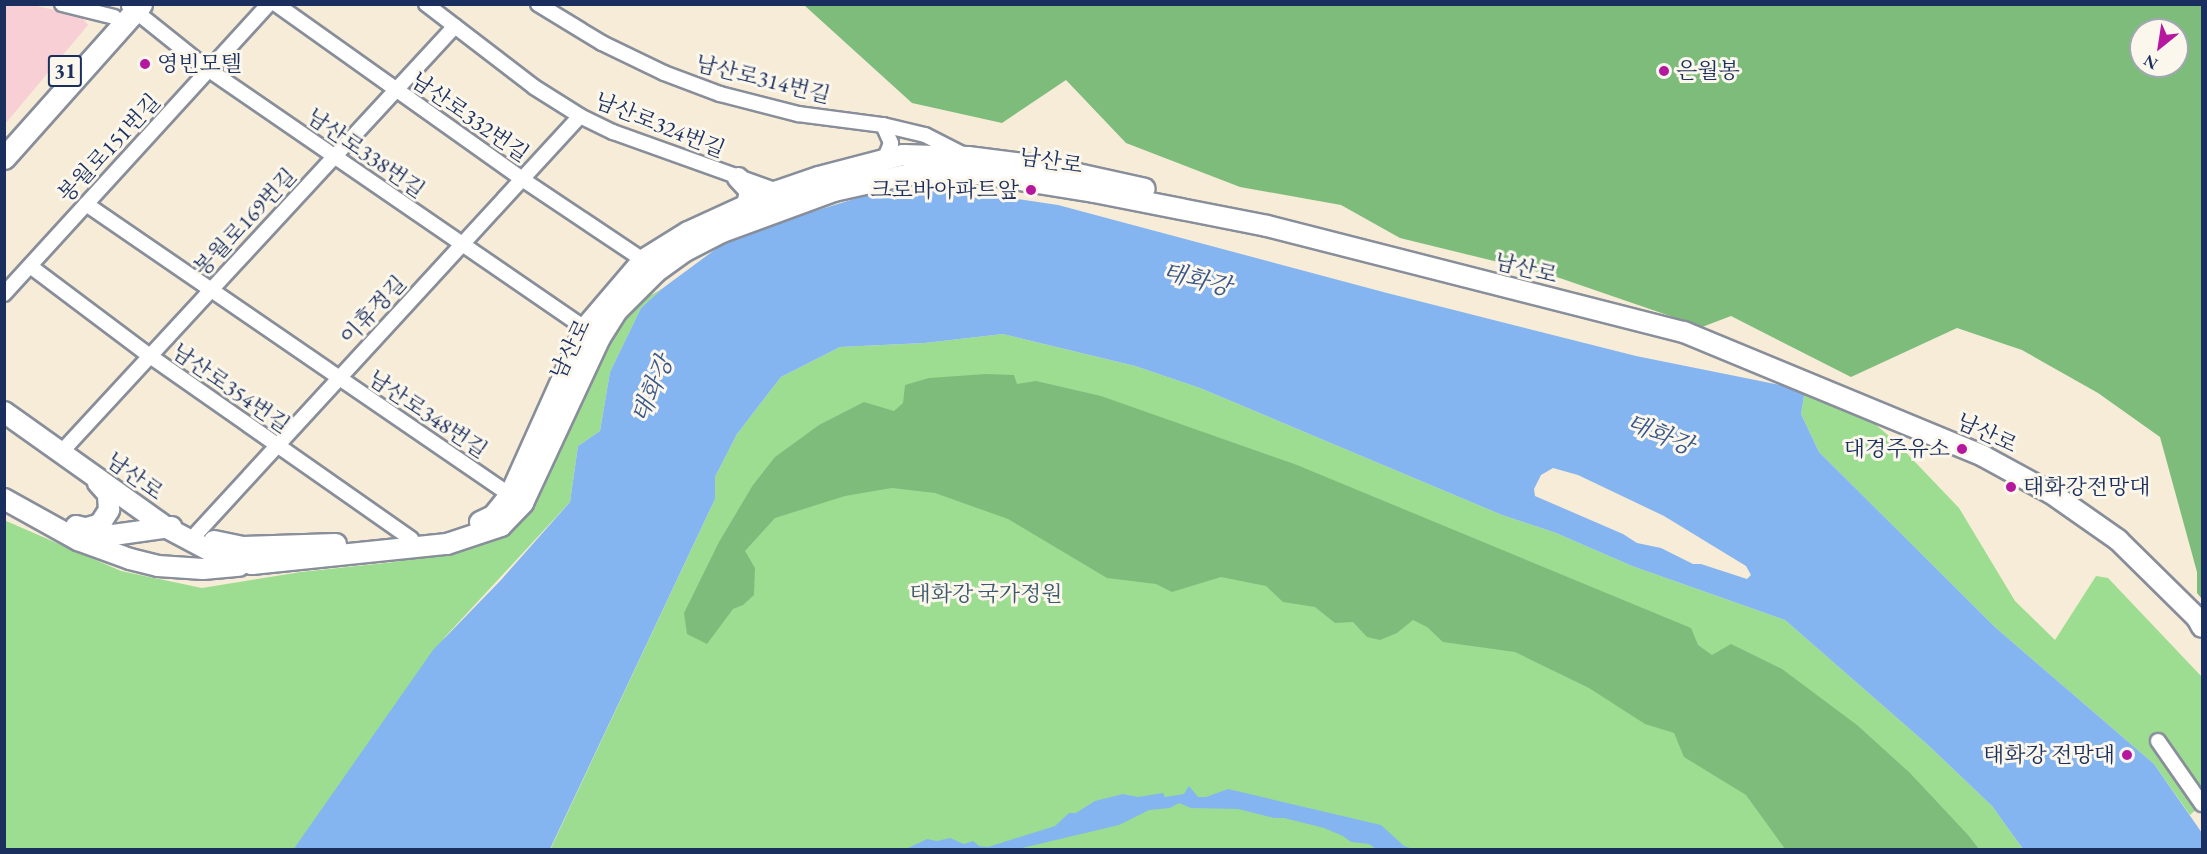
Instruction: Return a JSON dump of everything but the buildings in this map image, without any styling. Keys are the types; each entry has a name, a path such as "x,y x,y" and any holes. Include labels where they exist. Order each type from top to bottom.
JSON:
{"main road":[{"path":"4,158 72,81 129,8"},
{"name":"31","path":"4,137 129,8"},
{"name":"남산로","path":"4,400 166,521 218,543 243,547 411,539 470,527 493,516 510,495 585,328 644,260 687,232 777,191 819,177 903,156 968,157 1046,167 1244,210 1694,328 1981,444 2050,478 2121,529 2202,609"},
{"name":"남산로","path":"4,412 86,470 218,555 252,564 438,546 501,526 523,503 600,338 617,311 656,272 685,251 722,232 834,190 910,174 982,174 1094,192 1267,226 1694,336 1983,456 2051,493 2118,540 2197,618 2202,627"},
{"path":"738,178 750,191 747,205"},
{"path":"83,529 100,524 105,518 110,502 108,494 86,470"},
{"path":"4,498 78,540 130,559 158,566 203,568 252,564"},
{"name":"남산로","path":"4,498 32,503 83,529 113,535 166,521"},
{"path":"130,559 156,541 166,521"}],"street":[{"path":"62,4 129,8"},
{"name":"봉월로151번길","path":"4,294 269,4"},
{"name":"남산로332번길","path":"276,4 522,179 644,260"},
{"name":"남산로324번길","path":"426,4 534,87 580,116 613,132 777,191"},
{"name":"남산로314번길","path":"538,4 602,43 664,73 720,94 798,114 883,125 925,135 968,157 982,174"},
{"name":"남산로338번길","path":"129,8 209,70 585,328"},
{"name":"봉월로169번길","path":"66,447 396,90 451,23"},
{"name":"이휴정길","path":"193,531 277,446 580,116"},
{"path":"883,125 891,143 884,160"},
{"name":"남산로348번길","path":"86,204 510,495"},
{"name":"남산로354번길","path":"30,266 150,356 411,539"},
{"path":"2158,741 2202,804"}],"shaded area":[{"path":"5,4 32,5 81,16 88,25 5,124"}],"green space":[{"path":"804,5 2202,5 2202,599 2197,593 2197,572 2160,437 2098,393 2022,350 1957,328 1851,377 1731,316 1702,327 1551,275 1400,238 1341,205 1240,187 1126,143 1066,80 1002,123 912,103"},
{"path":"663,288 641,308 610,372 600,431 578,446 570,502 445,637 295,848 5,849 4,520 121,571 202,588 301,572 395,562 463,547 625,311"},
{"name":"태화강 국가정원","path":"1003,334 1135,366 1200,388 1502,515 1556,533 1632,566 1785,620 1928,745 1992,806 2023,849 550,850 715,499 715,477 737,434 781,377 840,347 925,343"},
{"path":"986,374 1014,375 1017,384 1036,381 1101,396 1297,465 1691,628 1698,645 1712,655 1731,644 1782,669 1857,725 1910,773 1979,849 1785,849 1746,795 1684,757 1674,733 1645,724 1589,688 1515,652 1443,642 1427,627 1413,620 1397,633 1380,640 1367,637 1353,622 1335,623 1315,607 1283,602 1266,586 1221,577 1172,592 1156,584 1107,578 1008,519 935,493 892,488 845,496 775,518 745,551 755,568 754,595 743,605 733,609 707,644 687,634 684,613 719,542 753,485 775,457 819,425 864,402 894,411 903,403 905,385 929,378"},
{"path":"1805,390 1876,425 1895,441 1959,508 2015,601 2055,640 2096,576 2108,578 2202,677 2202,804 2190,815 2154,764 1996,628 1819,452 1801,414"}],"water":[{"name":"태화강","path":"945,188 1058,205 1387,293 1636,356 1805,390 1801,414 1819,452 1996,628 2154,764 2202,833 2202,849 2023,849 1992,806 1928,745 1785,620 1632,566 1556,533 1502,515 1200,388 1135,366 1003,334 925,343 840,347 781,377 737,434 715,477 715,499 550,849 293,850 433,650 501,580 570,502 578,446 600,431 610,372 641,308 663,288 724,243 766,226 877,192","holes":["1553,468 1578,475 1664,516 1746,566 1751,575 1747,579 1701,564 1693,564 1661,548 1637,543 1623,534 1535,496 1534,489 1541,475"]},
{"path":"1189,786 1198,797 1206,797 1228,789 1381,825 1404,846 1413,849 1376,849 1369,844 1351,842 1324,828 1284,818 1274,818 1238,809 1191,808 1179,803 1170,808 1149,810 1119,825 1018,849 906,849 927,839 937,841 950,838 964,844 973,841 979,846 988,847 1055,826 1069,813 1076,813 1095,801 1123,794 1138,797 1163,793 1165,797 1184,794"}],"place":[{"name":"영빈모텔","path":"145,64"},
{"name":"은월봉","path":"1664,71"},
{"name":"크로바아파트앞","path":"1031,190"},
{"name":"대경주유소","path":"1962,449"},
{"name":"태화강전망대","path":"2011,487"},
{"name":"태화강 전망대","path":"2127,755"}]}
